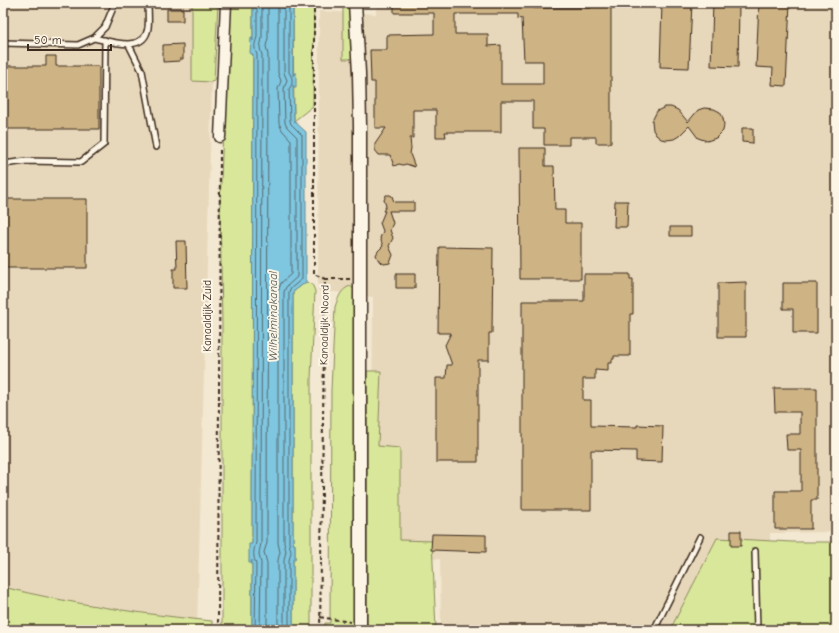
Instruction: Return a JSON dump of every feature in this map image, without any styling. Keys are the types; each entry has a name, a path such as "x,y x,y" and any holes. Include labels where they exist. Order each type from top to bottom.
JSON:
{"street":[{"path":"220,137 226,3"},
{"path":"355,3 359,73 360,627"}],"lane":[{"path":"3,43 78,44 94,38 105,27 116,3"},
{"path":"94,38 129,45 135,44 146,35 148,29 148,3"},
{"path":"3,164 27,160 81,162 104,144 105,40"},
{"path":"129,45 142,71 156,147"},
{"path":"654,630 700,536"},
{"path":"755,551 757,630"}],"path":[{"name":"Kanaaldijk Noord","path":"314,3 314,274 325,279 320,630"},
{"name":"Kanaaldijk Zuid","path":"218,630 220,137"},
{"path":"325,279 359,279"},
{"path":"320,617 360,627"}],"shaded area":[{"path":"3,3 212,3 212,80 197,630 3,630"},
{"path":"376,3 836,3 836,532 770,533 770,541 687,630 441,630 440,559 371,557 373,297 318,290 319,11 376,14"}],"green space":[{"path":"192,3 218,3 214,81 211,82 192,81"},
{"path":"228,3 253,3 252,630 222,630 222,325 220,205"},
{"path":"293,3 314,3 313,106 294,121"},
{"path":"325,3 350,3 353,59 343,59 343,6 326,6"},
{"path":"306,282 312,284 315,291 311,379 311,630 293,630 293,556 295,560 295,545 293,547 293,292"},
{"path":"350,286 355,290 354,627 367,629 367,371 381,371 378,446 400,448 400,540 432,541 436,630 325,630 325,623 330,623 331,390 335,307 342,292"},
{"path":"717,538 792,542 836,542 836,630 670,630"},
{"path":"3,587 107,608 212,621 212,630 3,630"}],"water":[{"name":"Wilhelminakanaal","path":"253,3 293,3 293,76 294,73 296,73 296,88 294,88 293,85 294,121 306,132 306,282 293,292 293,544 295,544 295,560 293,560 293,630 252,630 252,560 251,563 249,563 249,544 252,544 253,54 250,54 251,38 253,41"}],"building":[{"path":"394,3 534,3 534,8 591,8 591,3 611,3 611,143 596,143 596,137 569,137 569,145 544,145 544,129 533,129 533,101 501,101 501,132 445,132 446,137 436,137 436,110 413,110 413,138 410,138 410,154 415,167 406,164 394,166 390,155 379,155 375,150 375,144 386,128 375,128 375,82 371,82 370,50 387,50 387,35 434,34 434,13 394,13","holes":["455,14 518,14 518,19 522,18 524,61 543,61 543,84 501,84 501,45 488,46 488,34 455,34"]},
{"path":"662,3 692,3 689,68 660,67"},
{"path":"713,3 739,3 738,67 711,66"},
{"path":"759,3 790,3 786,86 772,85 773,68 756,67"},
{"path":"167,9 183,9 183,21 167,21"},
{"path":"183,44 183,59 180,59 180,61 163,62 163,45"},
{"path":"46,56 56,56 56,66 99,66 99,129 3,129 3,66 46,66"},
{"path":"665,107 671,107 678,110 688,122 698,110 704,108 714,109 720,112 723,118 723,131 716,138 707,141 698,138 689,126 674,139 661,139 653,130 652,121 657,111"},
{"path":"742,128 753,128 753,143 742,142"},
{"path":"519,148 545,148 545,166 554,166 555,210 565,210 565,223 581,223 581,279 520,279"},
{"path":"386,195 392,196 394,202 414,202 414,211 389,211 393,223 390,230 393,238 389,246 393,255 390,263 384,264 379,261 376,255 383,246 380,238 383,231 380,223 385,211 383,211 386,206 384,200"},
{"path":"3,199 87,199 87,268 3,268"},
{"path":"615,201 628,201 627,227 614,227"},
{"path":"670,227 691,227 691,236 670,236"},
{"path":"176,241 186,241 187,288 173,288 173,269 177,269"},
{"path":"439,247 493,248 492,333 489,333 489,360 478,360 478,462 436,462 436,378 446,378 447,365 452,365 445,345 451,333 438,333"},
{"path":"396,274 415,274 415,288 396,288"},
{"path":"584,274 630,274 630,279 633,279 633,314 630,314 630,356 614,356 612,363 608,363 608,371 595,370 595,379 583,379 583,400 591,400 591,426 663,426 662,462 636,461 636,451 591,450 591,510 522,510 522,301 584,301"},
{"path":"746,282 746,337 718,337 718,283"},
{"path":"783,283 817,283 817,333 793,333 793,309 783,309"},
{"path":"774,388 817,388 817,500 811,500 811,529 775,529 775,491 801,491 801,450 787,450 786,434 800,434 800,412 775,412"},
{"path":"731,531 741,531 741,546 731,546"},
{"path":"432,534 486,535 486,552 431,550"}]}
